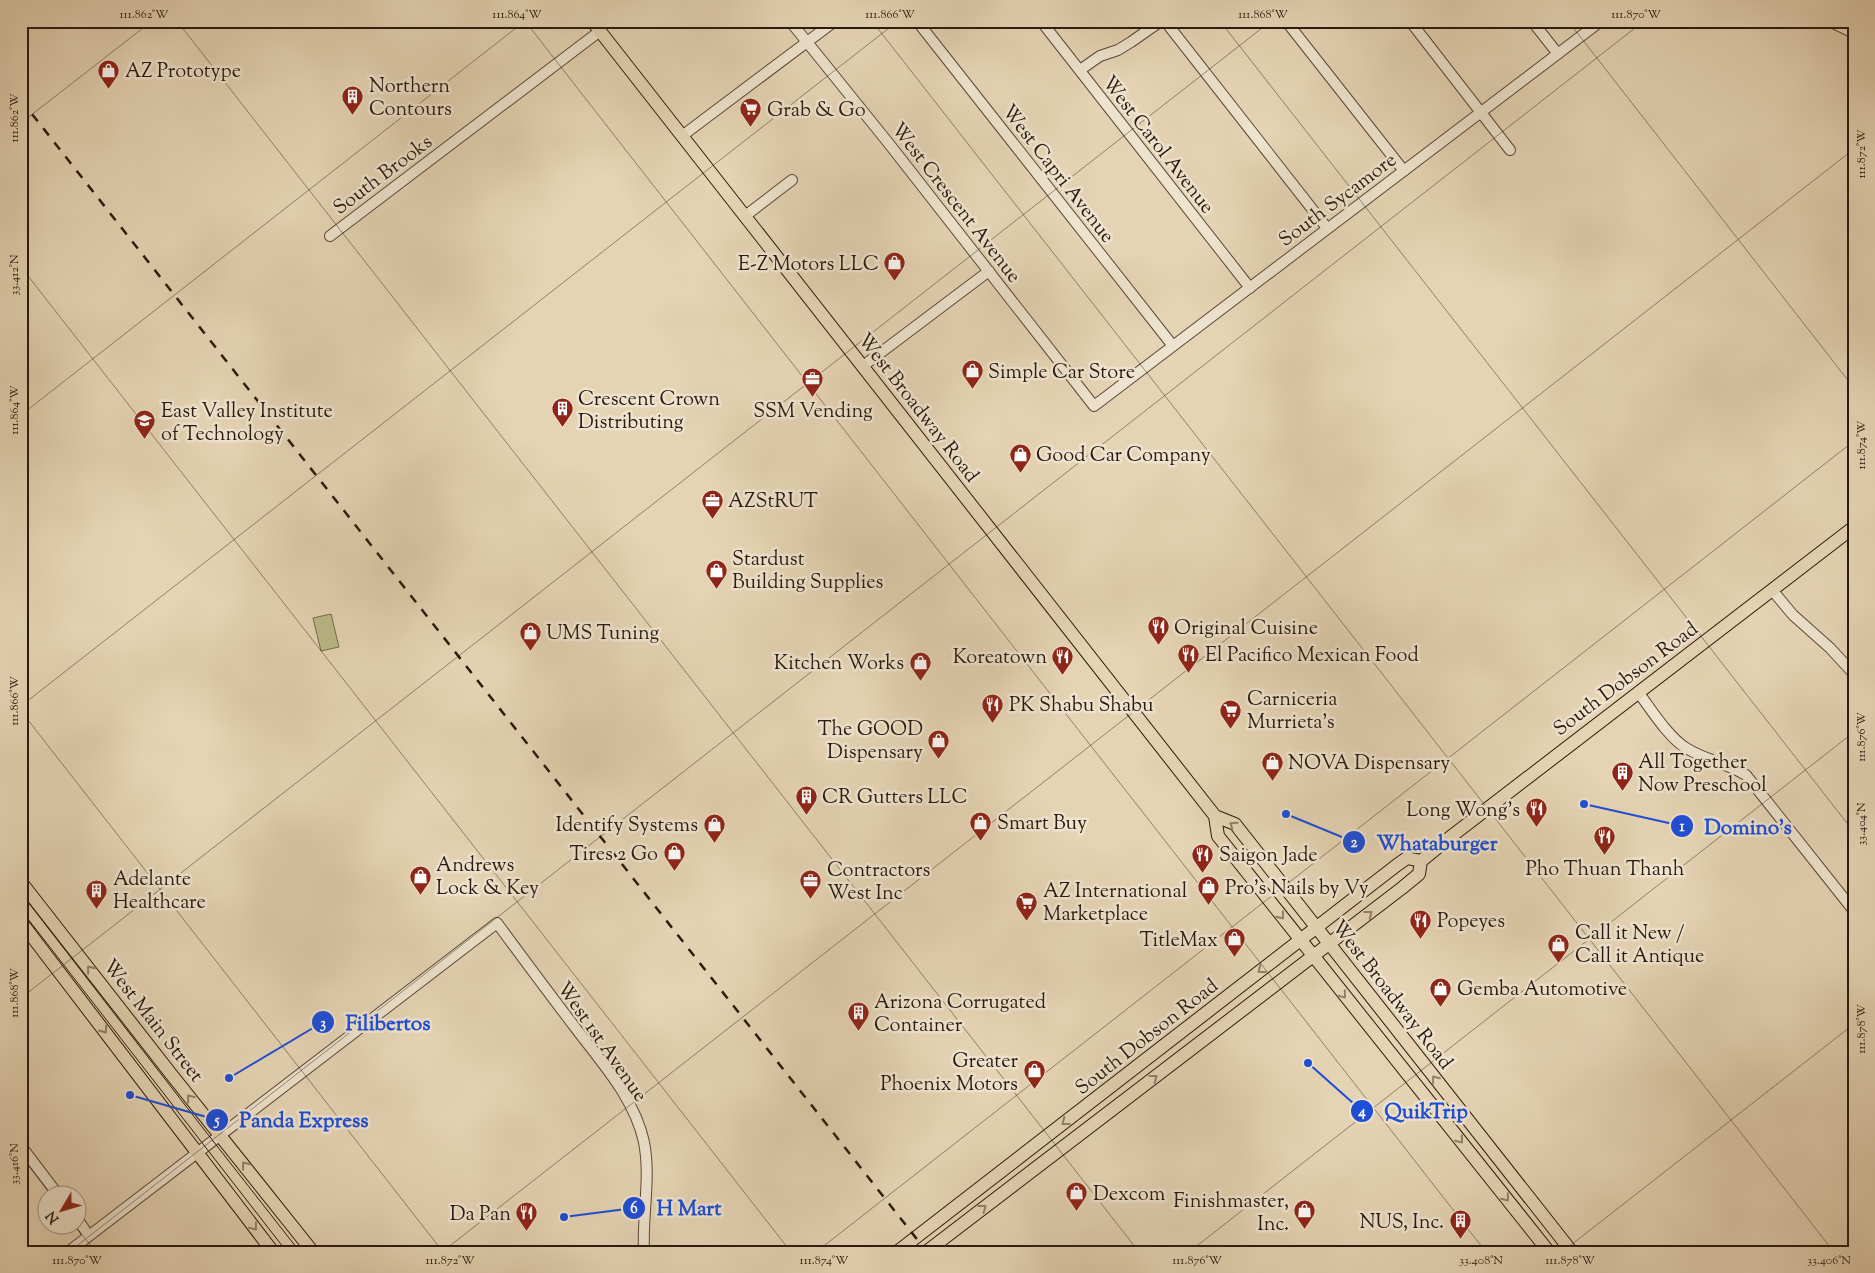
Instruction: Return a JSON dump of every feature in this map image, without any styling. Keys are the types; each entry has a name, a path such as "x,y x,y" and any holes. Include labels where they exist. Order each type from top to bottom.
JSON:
{"main road":[{"name":"West Broadway Road","path":"596,26 1215,816 1218,836 1548,1252"},
{"name":"South Dobson Road","path":"926,1252 1313,957 1419,874 1421,861 1854,527"},
{"name":"West Broadway Road","path":"1215,816 1235,824 1572,1252"},
{"name":"South Dobson Road","path":"896,1252 1407,858 1421,861"},
{"name":"West Main Street","path":"21,882 313,1252"},
{"path":"21,922 273,1252"}],"street":[{"name":"West Crescent Avenue","path":"790,21 1094,406"},
{"path":"682,136 835,21"},
{"name":"West Capri Avenue","path":"917,21 1173,346"},
{"name":"West Carol Avenue","path":"1042,21 1250,288"},
{"path":"1080,70 1100,56 1118,50 1161,21"},
{"path":"1165,21 1327,228"},
{"path":"1286,21 1404,171"},
{"path":"1410,21 1510,150"},
{"path":"1532,21 1558,54"},
{"name":"South Sycamore","path":"1094,406 1601,21"},
{"path":"1829,21 1854,33"},
{"name":"South Brooks","path":"330,236 596,26"},
{"path":"745,216 792,180"},
{"path":"863,366 989,271"},
{"path":"1772,590 1793,616 1830,648 1854,674"},
{"path":"1638,692 1676,742 1696,754 1734,767 1746,775 1854,911"},
{"name":"West 1st Avenue","path":"221,1135 496,923 606,1068 630,1104 646,1154 648,1176 644,1252"},
{"path":"68,1252 221,1135"},
{"path":"21,1146 51,1186"}],"green space":[{"path":"331,614 339,647 321,651 313,618"}],"tram line":[{"path":"21,893 300,1252"},
{"path":"21,910 287,1252"}],"railway":[{"path":"21,100 927,1252"}],"place":[{"name":"AZ Prototype","path":"109,89"},
{"name":"Northern Contours","path":"353,116"},
{"name":"Grab & Go","path":"751,128"},
{"name":"E-Z Motors LLC","path":"895,282"},
{"name":"Simple Car Store","path":"972,390"},
{"name":"SSM Vending","path":"813,397"},
{"name":"Crescent Crown Distributing","path":"562,428"},
{"name":"East Valley Institute of Technology","path":"145,440"},
{"name":"Good Car Company","path":"1020,473"},
{"name":"AZStRUT","path":"712,519"},
{"name":"Stardust Building Supplies","path":"716,589"},
{"name":"Original Cuisine","path":"1158,646"},
{"name":"UMS Tuning","path":"530,651"},
{"name":"El Pacifico Mexican Food","path":"1189,673"},
{"name":"Koreatown","path":"1063,675"},
{"name":"Kitchen Works","path":"920,681"},
{"name":"PK Shabu Shabu","path":"993,723"},
{"name":"Carniceria Murrieta's","path":"1231,729"},
{"name":"The GOOD Dispensary","path":"939,759"},
{"name":"NOVA Dispensary","path":"1272,781"},
{"name":"All Together Now Preschool","path":"1622,792"},
{"name":"Domino's","path":"1584,804"},
{"name":"Whataburger","path":"1286,814"},
{"name":"CR Gutters LLC","path":"806,815"},
{"name":"Long Wong's","path":"1536,828"},
{"name":"Smart Buy","path":"981,841"},
{"name":"Identify Systems","path":"714,843"},
{"name":"Pho Thuan Thanh","path":"1605,855"},
{"name":"Tires 2 Go","path":"674,872"},
{"name":"Saigon Jade","path":"1203,873"},
{"name":"Andrews Lock & Key","path":"420,895"},
{"name":"Contractors West Inc","path":"811,900"},
{"name":"Pro's Nails by Vy","path":"1209,906"},
{"name":"Adelante Healthcare","path":"97,909"},
{"name":"AZ International Marketplace","path":"1027,921"},
{"name":"Popeyes","path":"1421,939"},
{"name":"TitleMax","path":"1234,958"},
{"name":"Call it New / Call it Antique","path":"1559,963"},
{"name":"Gemba Automotive","path":"1441,1007"},
{"name":"Arizona Corrugated Container","path":"858,1032"},
{"name":"QuikTrip","path":"1308,1063"},
{"name":"Filibertos","path":"229,1078"},
{"name":"Greater Phoenix Motors","path":"1034,1090"},
{"name":"Panda Express","path":"130,1095"},
{"name":"Dexcom","path":"1077,1212"},
{"name":"H Mart","path":"564,1217"},
{"name":"Finishmaster, Inc.","path":"1305,1230"},
{"name":"Da Pan","path":"527,1232"},
{"name":"NUS, Inc.","path":"1460,1240"}]}
